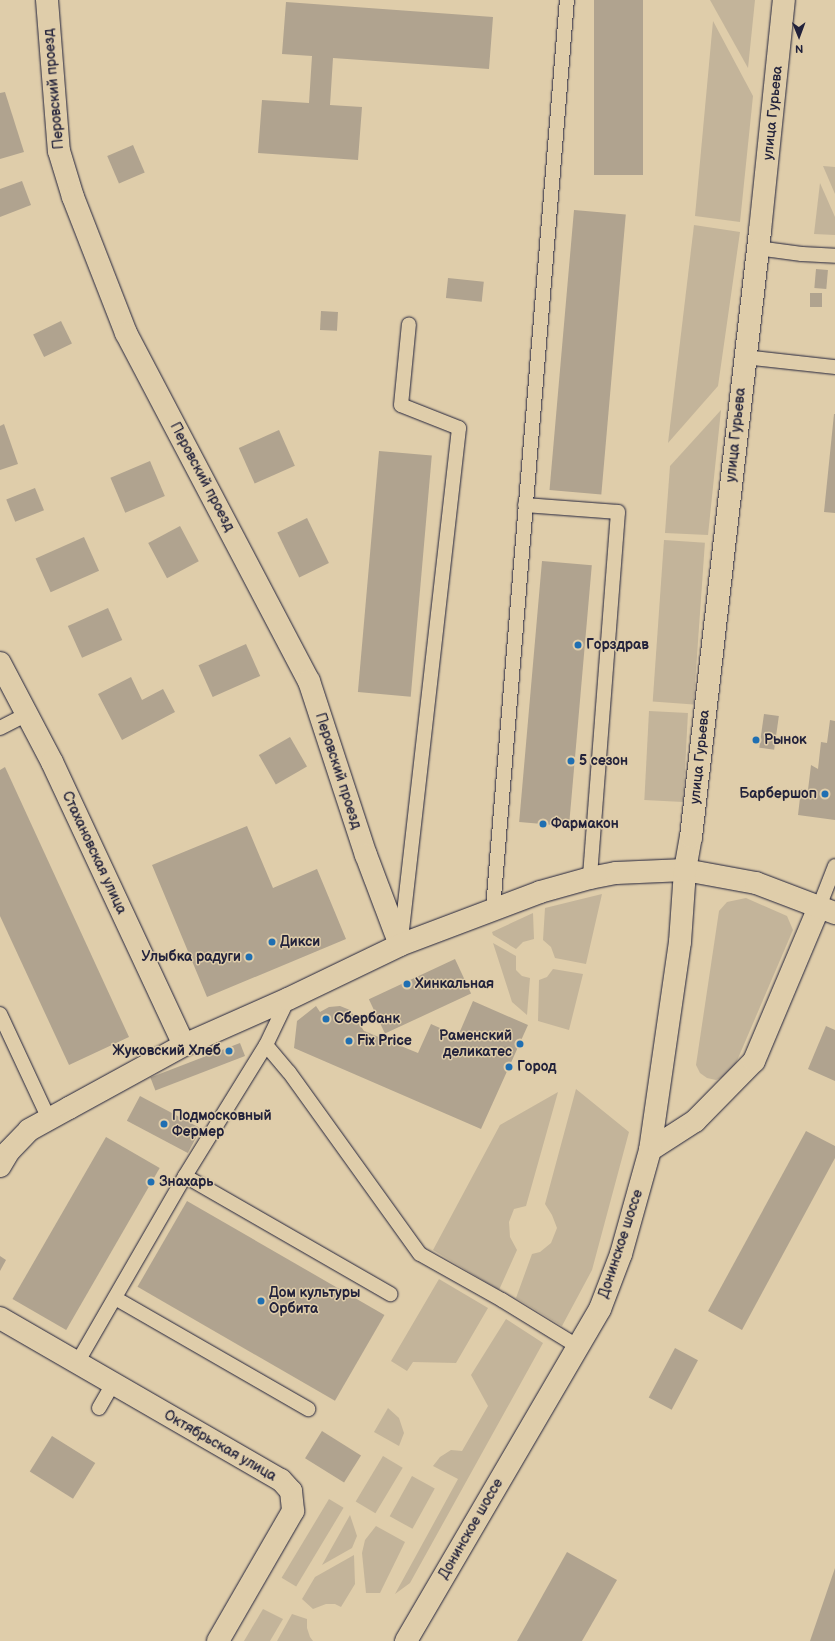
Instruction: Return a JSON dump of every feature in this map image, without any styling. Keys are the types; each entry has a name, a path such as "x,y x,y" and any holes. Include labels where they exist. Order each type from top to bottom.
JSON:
{"street":[{"name":"Перовский проезд","path":"47,0 59,151 73,197 126,333 309,681 366,855 400,945"},
{"name":"улица Гурьева","path":"685,870 691,837 744,357 772,122 784,0"},
{"name":"Стахановская улица","path":"0,663 52,762 184,1045"},
{"path":"3,1155 29,1130 184,1045 288,1000 400,945 540,892 590,878 616,873 685,870 756,883 827,910 754,1061 695,1120 650,1150"},
{"name":"Донинское шоссе","path":"406,1641 600,1309 621,1254 650,1150 680,942 685,870"},
{"name":"Октябрьская улица","path":"0,1318 281,1480 292,1491 293,1511 218,1641"}],"lane":[{"path":"493,909 567,0"},
{"path":"757,248 802,254 835,256"},
{"path":"400,945 459,428 401,405 409,324"},
{"path":"744,357 835,367"},
{"path":"525,505 618,512 590,878"},
{"path":"0,728 26,715"},
{"path":"827,910 835,866"},
{"path":"77,1363 185,1176 266,1045 288,1000"},
{"path":"0,1014 49,1119"},
{"path":"266,1045 289,1072 420,1254 502,1300 577,1346"},
{"path":"185,1176 390,1294"},
{"path":"115,1298 308,1409"},
{"path":"99,1408 113,1384"}],"shaded area":[{"path":"710,0 755,0 748,68"},
{"path":"713,21 753,96 740,222 695,216"},
{"path":"823,166 835,167 835,194"},
{"path":"820,183 835,217 835,235 814,234"},
{"path":"694,225 740,232 718,386 668,443"},
{"path":"721,410 708,535 665,533 670,466"},
{"path":"664,540 705,543 694,704 653,702"},
{"path":"649,711 688,713 683,802 644,800"},
{"path":"602,894 586,964 555,958 551,947 543,940 545,908"},
{"path":"746,898 787,916 793,930 733,1070 716,1080 707,1078 700,1073 696,1065 719,911 727,902"},
{"path":"533,913 534,939 523,942 516,949 493,935 492,932"},
{"path":"493,943 516,956 516,970 522,976 530,978 527,1015 512,1002"},
{"path":"553,969 583,974 569,1030 538,1021 539,980 547,977"},
{"path":"576,1089 629,1132 592,1270 562,1326 516,1298 532,1254 540,1252 551,1243 557,1228 552,1215 545,1204"},
{"path":"558,1092 526,1206 514,1209 509,1222 510,1237 517,1250 499,1290 433,1250 500,1125"},
{"path":"439,1279 488,1308 456,1363 413,1362 407,1371 391,1361"},
{"path":"506,1319 543,1343 410,1583 395,1594 458,1479 433,1466 440,1457 451,1450 462,1451 488,1406 471,1375"},
{"path":"388,1408 399,1418 404,1433 399,1446 374,1432"},
{"path":"383,1456 403,1468 375,1513 356,1501"},
{"path":"412,1476 435,1489 412,1529 390,1516"},
{"path":"329,1499 344,1508 296,1587 282,1578"},
{"path":"350,1515 357,1536 352,1548 322,1565"},
{"path":"376,1526 405,1542 380,1593 366,1593 362,1553 365,1540"},
{"path":"354,1555 355,1584 341,1607 335,1604 326,1604 313,1609 302,1599 315,1577"},
{"path":"263,1609 283,1619 270,1641 244,1641"},
{"path":"292,1614 307,1619 307,1628 313,1641 277,1641"}],"building":[{"path":"594,0 643,0 643,175 594,175"},
{"path":"286,2 493,17 489,69 333,58 330,105 362,107 358,160 258,153 262,100 309,103 312,56 282,54"},
{"path":"5,92 24,152 0,159 0,93"},
{"path":"133,145 145,173 119,184 107,156"},
{"path":"22,181 31,205 0,217 0,189"},
{"path":"574,210 626,215 601,494 550,490"},
{"path":"816,269 828,270 826,289 814,288"},
{"path":"448,278 484,282 482,302 446,298"},
{"path":"810,293 822,293 822,307 810,307"},
{"path":"321,311 338,312 337,331 320,330"},
{"path":"61,321 72,343 44,357 33,335"},
{"path":"835,414 835,513 824,512"},
{"path":"4,424 18,464 0,470 0,426"},
{"path":"279,430 295,466 255,484 239,448"},
{"path":"379,451 432,456 411,697 358,692"},
{"path":"150,461 165,496 125,513 110,478"},
{"path":"35,488 44,510 15,522 6,500"},
{"path":"307,518 329,563 299,577 277,532"},
{"path":"180,526 199,561 167,578 148,543"},
{"path":"84,537 99,571 51,592 36,559"},
{"path":"542,561 592,565 569,826 519,822"},
{"path":"108,608 122,640 82,658 68,626"},
{"path":"246,644 260,676 213,697 198,665"},
{"path":"131,677 142,700 163,689 175,712 122,740 98,694"},
{"path":"764,714 779,716 774,750 759,748"},
{"path":"830,720 835,721 835,820 798,815 801,789 808,790 811,765 818,769 821,742 827,743"},
{"path":"290,737 307,766 276,784 259,755"},
{"path":"5,767 129,1037 69,1065 0,916 0,770"},
{"path":"247,826 273,888 317,869 346,939 207,997 152,865"},
{"path":"455,959 471,993 385,1034 369,999"},
{"path":"473,1001 528,1025 481,1129 294,1048 297,1021 316,1006 320,1012 329,1007 340,1006 350,1010 364,1031 418,1053 431,1024 458,1036"},
{"path":"826,1026 835,1030 835,1081 808,1069"},
{"path":"240,1043 245,1056 155,1090 150,1077"},
{"name":"Подмосковный Фермер","path":"140,1096 201,1128 188,1153 127,1121"},
{"path":"806,1131 835,1146 835,1158 742,1330 708,1311"},
{"path":"106,1137 160,1168 66,1330 12,1299"},
{"name":"Дом культуры Орбита","path":"187,1201 384,1315 335,1401 138,1287"},
{"path":"0,1256 6,1260 0,1271"},
{"path":"675,1348 698,1360 672,1410 649,1397"},
{"path":"322,1431 361,1455 344,1483 305,1458"},
{"path":"52,1436 95,1463 73,1499 30,1472"},
{"path":"567,1552 617,1580 582,1641 517,1641"},
{"path":"835,1568 835,1641 810,1641"}],"place":[{"name":"Горздрав","path":"578,645"},
{"name":"Рынок","path":"756,740"},
{"name":"5 сезон","path":"571,761"},
{"name":"Барбершоп","path":"825,794"},
{"name":"Фармакон","path":"543,824"},
{"name":"Дикси","path":"272,942"},
{"name":"Улыбка радуги","path":"249,957"},
{"name":"Хинкальная","path":"407,984"},
{"name":"Сбербанк","path":"326,1019"},
{"name":"Fix Price","path":"349,1041"},
{"name":"Раменский деликатес","path":"520,1044"},
{"name":"Жуковский Хлеб","path":"229,1051"},
{"name":"Город","path":"509,1067"},
{"name":"Подмосковный Фермер","path":"164,1124"},
{"name":"Знахарь","path":"151,1182"},
{"name":"Дом культуры Орбита","path":"261,1301"}]}
